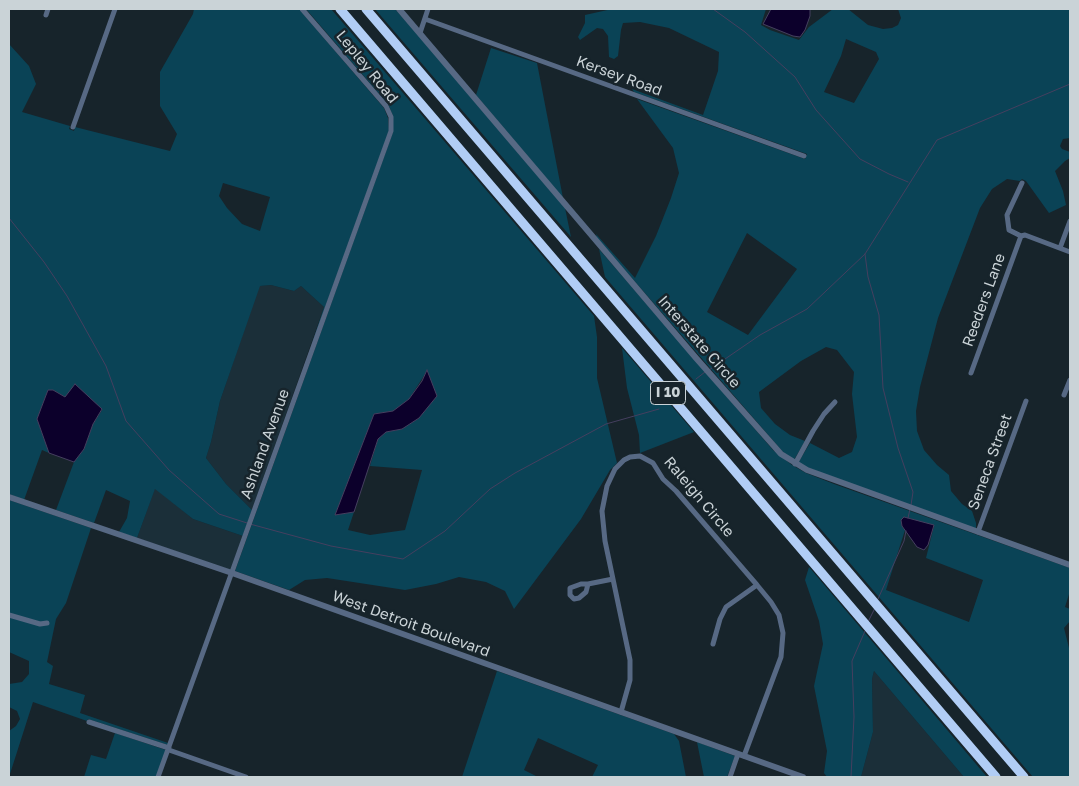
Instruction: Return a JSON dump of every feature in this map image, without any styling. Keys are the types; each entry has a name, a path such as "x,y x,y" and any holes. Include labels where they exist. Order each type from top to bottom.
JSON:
{"highway":[{"name":"I 10","path":"340,9 996,777"},
{"name":"I 10","path":"366,9 1024,777"}],"street":[{"path":"46,15 48,9"},
{"path":"72,127 115,9"},
{"name":"Lepley Road","path":"302,9 386,106 391,119"},
{"name":"Interstate Circle","path":"399,9 775,448 795,464 835,481 1070,565"},
{"path":"420,33 428,9"},
{"name":"Kersey Road","path":"424,19 804,156"},
{"name":"Ashland Avenue","path":"158,777 391,131 391,119"},
{"path":"1022,182 1007,215 1009,230 1021,236 1024,235 1070,252"},
{"path":"1060,248 1070,221"},
{"name":"Reeders Lane","path":"971,373 1021,236"},
{"path":"1064,395 1070,380"},
{"name":"Seneca Street","path":"978,532 1026,401"},
{"path":"795,464 813,431 824,414 835,402"},
{"name":"Raleigh Circle","path":"621,712 628,689 631,669 602,525 602,511 612,474 619,464 630,457 640,456 653,462 663,479 676,491 757,584 772,602 782,624 783,641 779,665 730,777"},
{"name":"West Detroit Boulevard","path":"9,497 232,573 803,777"},
{"path":"588,584 614,579"},
{"path":"713,644 720,619 726,607 757,584"},
{"path":"9,615 40,624 47,622"},
{"path":"89,722 246,777"}],"shaded area":[{"path":"194,9 299,9 384,108 388,118 389,131 308,355 324,307 301,286 294,291 271,285 260,286 220,401 206,458 226,484 252,510 243,536 193,519 155,489 137,538 119,532 127,518 130,501 106,490 94,523 56,510 74,462 84,449 93,424 102,410 65,397 53,390 48,390 37,419 49,453 42,450 24,500 9,494 9,44 29,66 36,84 22,112 70,126 69,129 74,131 75,127 170,151 177,134 160,106 160,72","holes":["223,183 270,197 260,231 242,224 219,196"]},
{"path":"306,9 331,9 594,316 597,337 597,378 617,463 610,470 581,519 514,609 505,591 486,582 459,577 405,590 327,578 305,580 289,590 235,571 393,132 393,116 388,104","holes":["427,371 436,396 419,418 402,429 386,432 378,439 370,466 422,470 405,530 370,535 348,530 354,512 335,515 374,414 393,411 409,399"]},
{"path":"375,9 395,9 418,35 565,208 571,237"},
{"path":"612,9 766,9 761,25 799,40 809,27 833,9 848,9 868,25 883,29 898,25 901,18 898,9 1070,9 1070,138 1063,139 1060,146 1062,149 1070,152 1070,158 1055,171 1066,205 1049,213 1026,181 1022,179 1020,181 1007,179 992,189 980,208 938,318 920,387 916,411 917,431 924,450 949,475 951,491 962,504 972,511 976,529 798,463 810,443 839,458 852,452 857,437 852,394 854,372 837,350 826,347 801,361 759,392 761,408 775,424 790,435 805,441 794,460 783,452 597,238 596,234 635,278 656,236 679,173 673,148 637,99 805,159 807,154 634,92 632,89 703,115 718,71 719,52 669,28 640,22 623,23 618,56 614,59 609,57 608,36 603,29 597,28 580,40 578,37 585,23 585,15","holes":["846,39 876,52 879,59 854,103 824,92 841,56","747,233 797,269 748,335 707,312"]},
{"path":"771,9 810,9 810,16 805,30 800,37 763,24"},
{"path":"491,48 537,63 563,198 476,95"},
{"path":"599,249 773,450 792,465 806,473 834,484 1070,568 1070,591 1065,607 1070,609 1070,621 1064,628 1070,652 1070,777 1033,777 605,277","holes":["901,520 934,526 926,558 983,580 969,622 886,590 905,530"]},
{"path":"271,285 294,291 301,286 324,307 252,510 226,484 206,458 220,401 259,286"},
{"path":"622,348 694,432 640,453 639,435 627,388"},
{"path":"427,370 437,396 419,418 402,429 386,432 378,439 354,512 335,515 374,414 393,411 409,399 422,381"},
{"path":"75,384 102,409 93,424 84,449 74,462 49,453 37,419 48,390 53,390 65,397"},
{"path":"155,488 193,519 243,536 230,570 137,538"},
{"path":"9,500 91,528 66,603 56,619 47,662 53,666 49,684 85,695 80,713 168,743 168,745 88,719 87,721 33,702 9,777 9,731 16,726 20,719 17,711 9,707 9,684 22,682 29,674 29,661 9,652"},
{"path":"904,517 934,525 928,545 924,550 917,547 902,526 901,520"},
{"path":"809,567 987,777 964,777 874,671 872,679 873,732 861,777 827,777 824,773 827,751 814,686 823,644 819,621 805,580"},
{"path":"497,671 674,734 679,741 686,777 592,777 598,765 538,738 524,770 538,777 462,777"},
{"path":"874,671 964,777 861,777 873,732 872,679"},
{"path":"115,733 166,750 156,777 84,777 91,755 106,759"},
{"path":"697,742 735,756 727,777 704,777"}],"waterway":[{"path":"713,9 745,32 795,77 816,110 860,159 908,182"},
{"path":"709,370 760,335 807,309 865,254 937,140 1070,84"},
{"path":"9,218 44,262 67,296 106,366 126,421 169,470 219,514 247,523"},
{"path":"865,254 868,277 879,315 883,388 898,448 913,492 911,505"},
{"path":"696,379 705,372"},
{"path":"250,524 331,546 403,559 445,531 490,489 515,473 606,424 659,409"},
{"path":"908,518 910,509"},
{"path":"878,599 904,541 906,531"},
{"path":"868,622 875,608"},
{"path":"851,777 854,717 852,661 865,631"}]}
